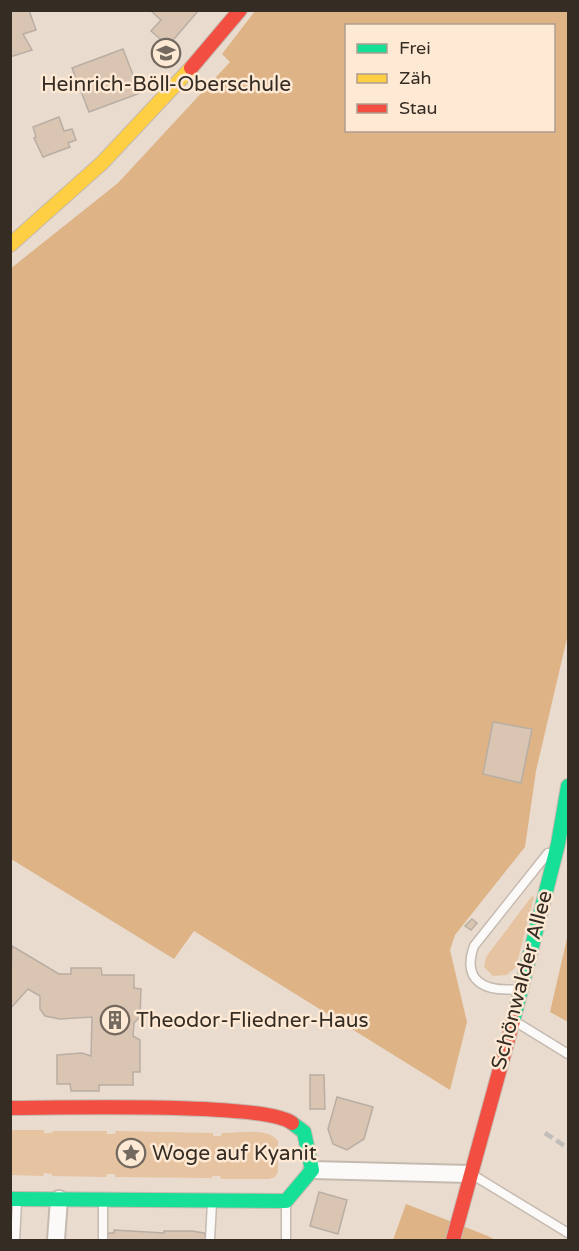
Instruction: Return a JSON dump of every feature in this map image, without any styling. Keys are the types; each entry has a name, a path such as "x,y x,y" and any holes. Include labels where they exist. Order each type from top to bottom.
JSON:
{"street":[{"path":"10,245 102,165 196,66 240,10"},
{"name":"Schönwalder Allee","path":"453,1240 522,989 558,844 568,786"},
{"path":"10,1108 225,1110 277,1115 287,1119 304,1132 312,1170"},
{"path":"312,1170 470,1174"},
{"path":"14,1199 286,1201 312,1170"},
{"path":"57,1240 59,1199"}],"lane":[{"path":"522,989 496,990 485,987 477,981 470,958 474,946 490,924 539,862 558,844"},
{"path":"513,1020 568,1054"},
{"path":"470,1174 568,1233"},
{"path":"14,1199 15,1240"},
{"path":"103,1200 103,1240"},
{"path":"210,1240 212,1201"},
{"path":"286,1201 286,1240"}],"shaded area":[{"path":"255,11 568,11 568,634 536,771 525,847 455,935 450,950 467,1022 450,1090 194,931 174,959 11,859 10,269 118,183 230,62 222,54"},
{"path":"532,896 534,897 516,967 507,975 493,976 484,967 486,957"},
{"path":"568,934 568,1022 550,1012"},
{"path":"11,1130 44,1130 44,1133 107,1131 107,1134 115,1134 116,1131 213,1133 213,1136 221,1136 222,1133 260,1132 278,1141 278,1172 275,1177 269,1179 221,1179 220,1176 212,1176 212,1178 115,1177 115,1174 107,1174 106,1177 52,1176 52,1174 44,1173 43,1176 11,1175"},
{"path":"406,1204 488,1236 495,1240 393,1240"}],"building":[{"path":"29,10 36,30 23,34 32,50 10,57 10,12"},
{"path":"150,10 199,10 168,46 151,31 161,20"},
{"path":"123,49 140,93 89,112 72,68"},
{"path":"59,117 64,131 72,129 76,140 68,143 70,147 43,157 34,138 36,137 33,127"},
{"path":"493,722 532,729 521,783 483,774"},
{"path":"472,919 477,923 471,930 465,926"},
{"name":"Theodor-Fliedner-Haus","path":"12,946 59,974 71,974 71,968 101,968 102,975 134,975 134,988 141,989 140,1017 134,1023 133,1036 140,1040 140,1072 133,1072 133,1085 99,1085 99,1091 71,1091 70,1084 57,1084 57,1055 82,1053 91,1056 92,1017 60,1019 45,1016 40,1009 40,996 28,989 10,1009"},
{"path":"310,1075 324,1075 325,1109 310,1109"},
{"path":"337,1097 373,1107 364,1139 347,1150 333,1144 328,1129"},
{"path":"319,1192 347,1200 338,1234 310,1226"},
{"path":"114,1230 164,1233 164,1231 192,1231 204,1233 207,1240 107,1240 107,1233 114,1233"}],"railway":[{"path":"545,1133 568,1148"}],"traffic: fast":[{"path":"513,1021 558,844 568,786"},
{"path":"10,1199 286,1201 312,1170 304,1132 292,1123"}],"traffic: slow":[{"path":"10,245 102,163 191,68"}],"traffic: jam":[{"path":"191,68 240,10"},
{"path":"453,1240 513,1021"},
{"path":"10,1108 203,1109 274,1116 292,1123"}],"place":[{"name":"Heinrich-Böll-Oberschule","path":"166,53"},
{"name":"Theodor-Fliedner-Haus","path":"115,1020"},
{"name":"Woge auf Kyanit","path":"131,1153"}]}
